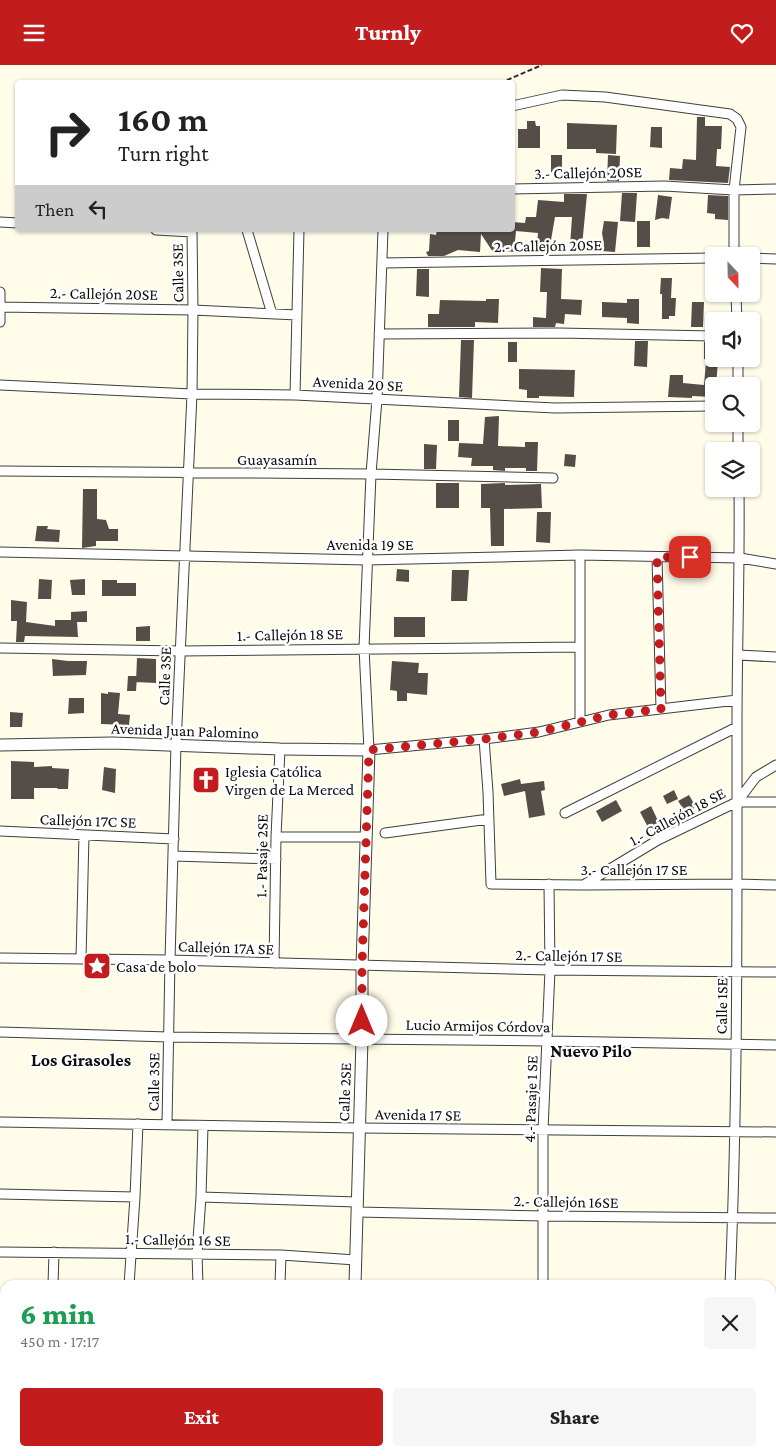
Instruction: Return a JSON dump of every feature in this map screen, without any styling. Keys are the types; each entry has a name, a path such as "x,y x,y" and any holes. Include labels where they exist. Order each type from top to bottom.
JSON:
{"street":[{"path":"515,106 562,95 605,97 730,114 737,119 741,127 734,190 734,247"},
{"name":"3.- Callejón 20SE","path":"515,189 664,186 734,190 776,189"},
{"path":"0,222 15,223"},
{"name":"Calle 3SE","path":"167,1124 176,745 192,394 192,232"},
{"path":"248,232 272,313"},
{"path":"294,395 299,232"},
{"path":"383,232 377,399 371,474 364,648 369,750 539,732 609,715 737,700"},
{"name":"2.- Callejón 20SE","path":"382,263 705,258"},
{"path":"760,258 776,259"},
{"path":"0,292 0,322"},
{"name":"2.- Callejón 20SE","path":"0,306 193,310 297,315"},
{"path":"379,334 558,333 705,336"},
{"name":"Avenida 20 SE","path":"0,385 192,394 294,395 555,408 705,406"},
{"name":"Guayasamín","path":"0,471 371,474 553,478"},
{"name":"Calle 1SE","path":"730,1280 733,1218 738,884 737,700 740,559 739,497"},
{"name":"Avenida 19 SE","path":"0,552 367,560 580,555 740,559 776,564"},
{"path":"580,555 580,722"},
{"path":"657,557 661,709"},
{"name":"1.- Callejón 18 SE","path":"0,648 180,651 580,647"},
{"path":"738,655 776,657"},
{"path":"565,813 737,727"},
{"path":"385,833 489,819 484,739"},
{"name":"Avenida Juan Palomino","path":"0,745 113,743 369,750"},
{"name":"1.- Pasaje 2SE","path":"274,963 276,837 280,749"},
{"name":"Calle 2SE","path":"356,1280 362,966 369,750"},
{"name":"1.- Callejón 18 SE","path":"584,885 658,840 737,802 756,777 776,765"},
{"path":"737,802 776,802"},
{"name":"3.- Callejón 17 SE","path":"489,819 491,884 776,885"},
{"name":"Callejón 17C SE","path":"0,831 174,839"},
{"path":"81,959 84,835"},
{"path":"276,837 366,837"},
{"path":"174,856 276,859"},
{"name":"4.- Pasaje 1 SE","path":"543,1280 543,1130 550,970 549,884"},
{"name":"Callejón 17A SE","path":"0,958 170,960 362,966"},
{"name":"2.- Callejón 17 SE","path":"362,966 776,972"},
{"name":"Lucio Armijos Córdova","path":"0,1032 169,1037 776,1045"},
{"name":"Avenida 17 SE","path":"0,1122 776,1132"},
{"name":"Calle 3SE","path":"129,1280 136,1197 138,1124"},
{"path":"198,1280 197,1254 203,1126"},
{"path":"0,1194 136,1197"},
{"name":"2.- Callejón 16SE","path":"201,1197 543,1216 776,1218"},
{"name":"1.- Callejón 16 SE","path":"0,1252 281,1255 356,1260"},
{"path":"53,1280 54,1252"},
{"path":"280,1280 281,1255"}],"path":[{"path":"507,80 542,65"}],"building":[{"path":"697,117 705,117 705,126 722,126 721,149 717,149 716,166 730,167 728,183 669,180 670,168 682,169 683,159 696,160"},
{"path":"527,121 535,121 536,126 540,126 540,148 518,148 518,129 527,129"},
{"path":"567,123 617,125 616,154 596,153 596,149 567,149"},
{"path":"651,127 662,127 662,148 650,147"},
{"path":"551,155 562,155 562,172 551,172"},
{"path":"608,155 620,156 619,181 607,181"},
{"path":"622,193 637,193 635,222 620,221"},
{"path":"564,194 587,194 582,246 570,246 572,217 555,217 550,246 540,250 537,243 538,233 516,231 514,252 496,250 493,252 481,234 480,252 458,250 444,256 428,256 426,252 429,251 430,234 436,235 437,232 515,232 515,222 525,223 526,217 536,217 538,200 564,202"},
{"path":"658,195 672,197 669,219 655,220"},
{"path":"708,195 728,196 728,220 715,219 715,214 707,213"},
{"path":"604,221 618,222 615,252 602,251 604,245 602,233"},
{"path":"637,221 650,221 650,247 637,247"},
{"path":"541,268 562,269 561,299 582,300 581,315 565,314 564,324 556,323 555,327 533,327 533,317 546,318 547,292 540,292"},
{"path":"417,269 429,269 429,297 416,296"},
{"path":"661,278 672,278 671,298 676,298 675,316 669,316 669,319 662,319"},
{"path":"486,299 499,299 498,323 475,322 475,327 428,327 428,314 439,314 440,300 486,301"},
{"path":"627,299 639,299 639,324 627,323 627,318 602,317 602,302 627,303"},
{"path":"692,302 704,302 703,327 691,327"},
{"path":"461,340 474,340 472,398 459,397"},
{"path":"635,341 648,341 647,367 634,366"},
{"path":"508,342 517,342 517,362 508,362"},
{"path":"704,342 705,342 705,359"},
{"path":"706,367 718,367 717,377 705,377 705,397 668,397 670,375 683,375 683,383 704,385"},
{"path":"519,369 575,370 574,397 539,396 539,398 527,398 527,390 519,389"},
{"path":"499,416 498,446 525,447 525,442 538,442 537,471 526,471 526,468 505,468 505,471 493,470 493,466 471,466 472,458 458,457 459,443 483,444 485,417"},
{"path":"448,420 459,420 459,441 448,441"},
{"path":"424,444 437,445 436,469 424,469"},
{"path":"565,454 576,455 575,467 564,466"},
{"path":"436,483 459,483 459,508 436,508"},
{"path":"505,483 505,485 541,484 542,508 504,509 504,546 491,546 490,508 481,508 481,484"},
{"path":"83,489 97,489 97,519 106,520 109,529 118,529 118,541 96,541 96,546 82,548"},
{"path":"537,512 551,512 550,543 536,542"},
{"path":"37,526 48,526 47,529 60,530 59,542 35,541"},
{"path":"397,569 409,570 409,582 396,581"},
{"path":"452,570 469,570 467,601 451,601"},
{"path":"39,579 52,580 51,599 38,599"},
{"path":"85,579 85,595 72,595 70,580"},
{"path":"102,580 117,580 117,583 136,583 136,596 102,596"},
{"path":"11,600 27,602 26,622 55,626 55,620 71,620 71,612 87,611 87,622 77,622 78,637 25,636 24,642 16,642 17,621 11,621"},
{"path":"394,617 425,617 425,637 394,637"},
{"path":"150,626 150,641 136,641 136,627"},
{"path":"137,658 156,659 156,683 136,682"},
{"path":"52,659 87,661 86,675 53,676"},
{"path":"392,661 419,663 418,673 428,673 427,695 407,693 407,701 397,701 397,691 390,690"},
{"path":"128,676 137,676 136,691 127,691"},
{"path":"108,692 120,693 118,714 130,715 129,725 101,724 101,693 108,694"},
{"path":"69,698 84,698 84,713 68,714"},
{"path":"10,712 23,713 22,727 10,727"},
{"path":"11,761 34,762 34,767 52,766 52,768 69,769 68,789 34,788 34,799 11,799"},
{"path":"104,767 116,769 115,793 102,790"},
{"path":"520,779 521,784 544,781 545,790 541,791 545,815 529,818 525,791 504,796 501,784"},
{"path":"674,790 678,799 667,804 663,796"},
{"path":"689,795 696,807 686,813 678,801"},
{"path":"616,800 622,811 602,822 596,811"},
{"path":"651,806 660,825 650,831 640,812"}],"place":[{"name":"Iglesia Católica Virgen de La Merced","path":"206,780"},
{"name":"Casa de bolo","path":"97,966"}],"district":[{"name":"Nuevo Pilo","path":"591,1051"},
{"name":"Los Girasoles","path":"81,1060"}],"route":[{"path":"362,1021 369,750 539,732 609,715 661,709 657,557 690,557"}]}
